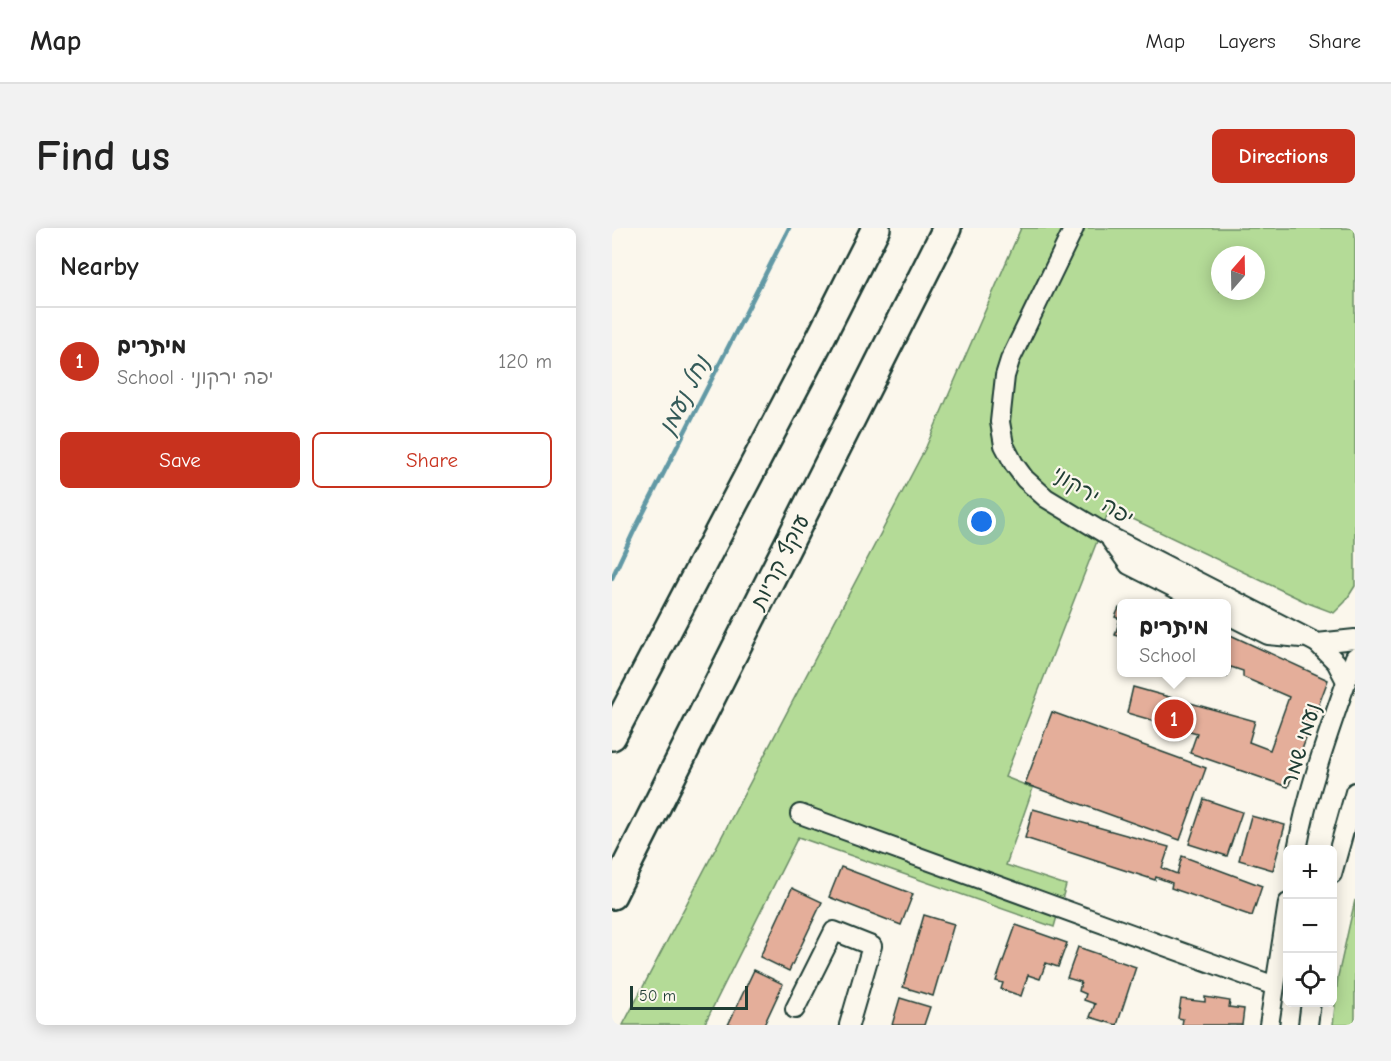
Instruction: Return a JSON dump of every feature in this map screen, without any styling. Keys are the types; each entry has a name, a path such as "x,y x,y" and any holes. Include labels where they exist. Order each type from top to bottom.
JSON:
{"highway":[{"path":"612,736 876,228"},
{"name":"עוקף קריות","path":"612,895 947,228"}],"street":[{"name":"יפה ירקוני","path":"1074,228 1010,360 1005,376 1000,422 1004,445 1014,464 1025,479 1047,498 1108,536 1314,641 1336,662 1346,681"},
{"path":"1108,536 1129,565 1198,599"},
{"path":"1231,616 1268,635 1314,641 1355,639"},
{"name":"נעמי שמר","path":"1298,845 1328,731 1355,657"},
{"path":"1337,856 1355,792"},
{"path":"800,814 1275,986"},
{"path":"795,1009 834,931 872,946 849,1025"},
{"path":"1269,1025 1283,931"},
{"path":"1308,1025 1310,1007"}],"green space":[{"path":"1021,228 1355,228 1355,586 1345,602 1334,613 1308,603 1110,508 1005,777 1033,788 1006,865 1066,885 1054,927 798,837 704,1025 623,1025 926,447"},
{"path":"1355,900 1355,1025 1333,1025 1335,1007 1337,1007 1338,976"}],"building":[{"path":"1231,635 1328,680 1288,787 1190,753 1197,733 1127,713 1133,687 1255,721 1249,742 1270,750 1289,697 1243,677 1243,671 1231,667"},
{"path":"1052,712 1206,768 1180,840 1025,784"},
{"path":"1204,799 1242,812 1227,856 1189,844"},
{"path":"1033,809 1169,847 1162,868 1177,874 1182,856 1262,886 1252,916 1171,888 1172,883 1156,877 1155,880 1025,838"},
{"path":"1251,816 1285,825 1273,870 1239,860"},
{"path":"841,867 913,894 901,925 829,897"},
{"path":"792,888 822,902 789,971 760,957"},
{"path":"924,915 954,924 933,996 903,987"},
{"path":"1016,925 1067,943 1058,967 1046,963 1040,979 1028,975 1021,996 1001,989 1003,983 996,981"},
{"path":"1078,947 1136,967 1117,1025 1090,1017 1095,1004 1084,1000 1086,994 1079,991 1081,982 1067,978"},
{"path":"754,970 783,984 764,1025 728,1025"},
{"path":"1205,997 1230,1001 1229,1007 1244,1009 1242,1025 1182,1025 1183,1019 1178,1018 1181,999 1205,1002"},
{"path":"900,998 930,1007 924,1025 892,1025"}],"waterway":[{"name":"נחל נעמן","path":"612,578 789,228"}],"place":[{"name":"מיתרים","path":"1174,719"}]}
